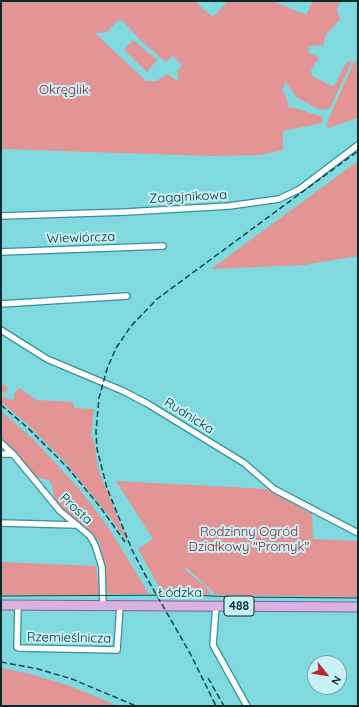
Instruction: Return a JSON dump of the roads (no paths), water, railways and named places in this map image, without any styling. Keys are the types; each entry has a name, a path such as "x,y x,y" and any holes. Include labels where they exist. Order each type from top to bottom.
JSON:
{"main road":[{"name":"Łódzka","path":"1,605 358,606"}],"street":[{"name":"Zagajnikowa","path":"1,216 221,206 279,199 300,189 358,145"},
{"name":"Wiewiórcza","path":"1,252 162,246"},
{"path":"1,304 127,296"},
{"name":"Rudnicka","path":"1,330 47,359 123,391 148,404 244,463 274,489 358,533"},
{"name":"Prosta","path":"1,443 13,454 60,511 90,536 99,552 103,587 103,606"},
{"path":"1,454 13,454"},
{"path":"1,523 77,525"},
{"name":"Rzemieślnicza","path":"18,605 17,647 19,648 117,650 120,606"},
{"path":"216,606 213,645 247,706"}],"tram line":[{"path":"1,596 189,595 358,598"}],"railway":[{"path":"147,578 132,550 107,488 97,449 96,431 99,398 107,369 116,348 131,326 157,299 358,151"},
{"path":"1,405 28,428 68,468 101,508 125,542"},
{"path":"144,573 191,655 216,706"},
{"path":"1,662 38,669 72,679 136,706"},
{"path":"208,678 224,706"}],"park label":[{"name":"Okręglik","path":"64,90"},
{"name":"Rodzinny Ogród Działkowy \"Promyk\"","path":"249,540"}]}
